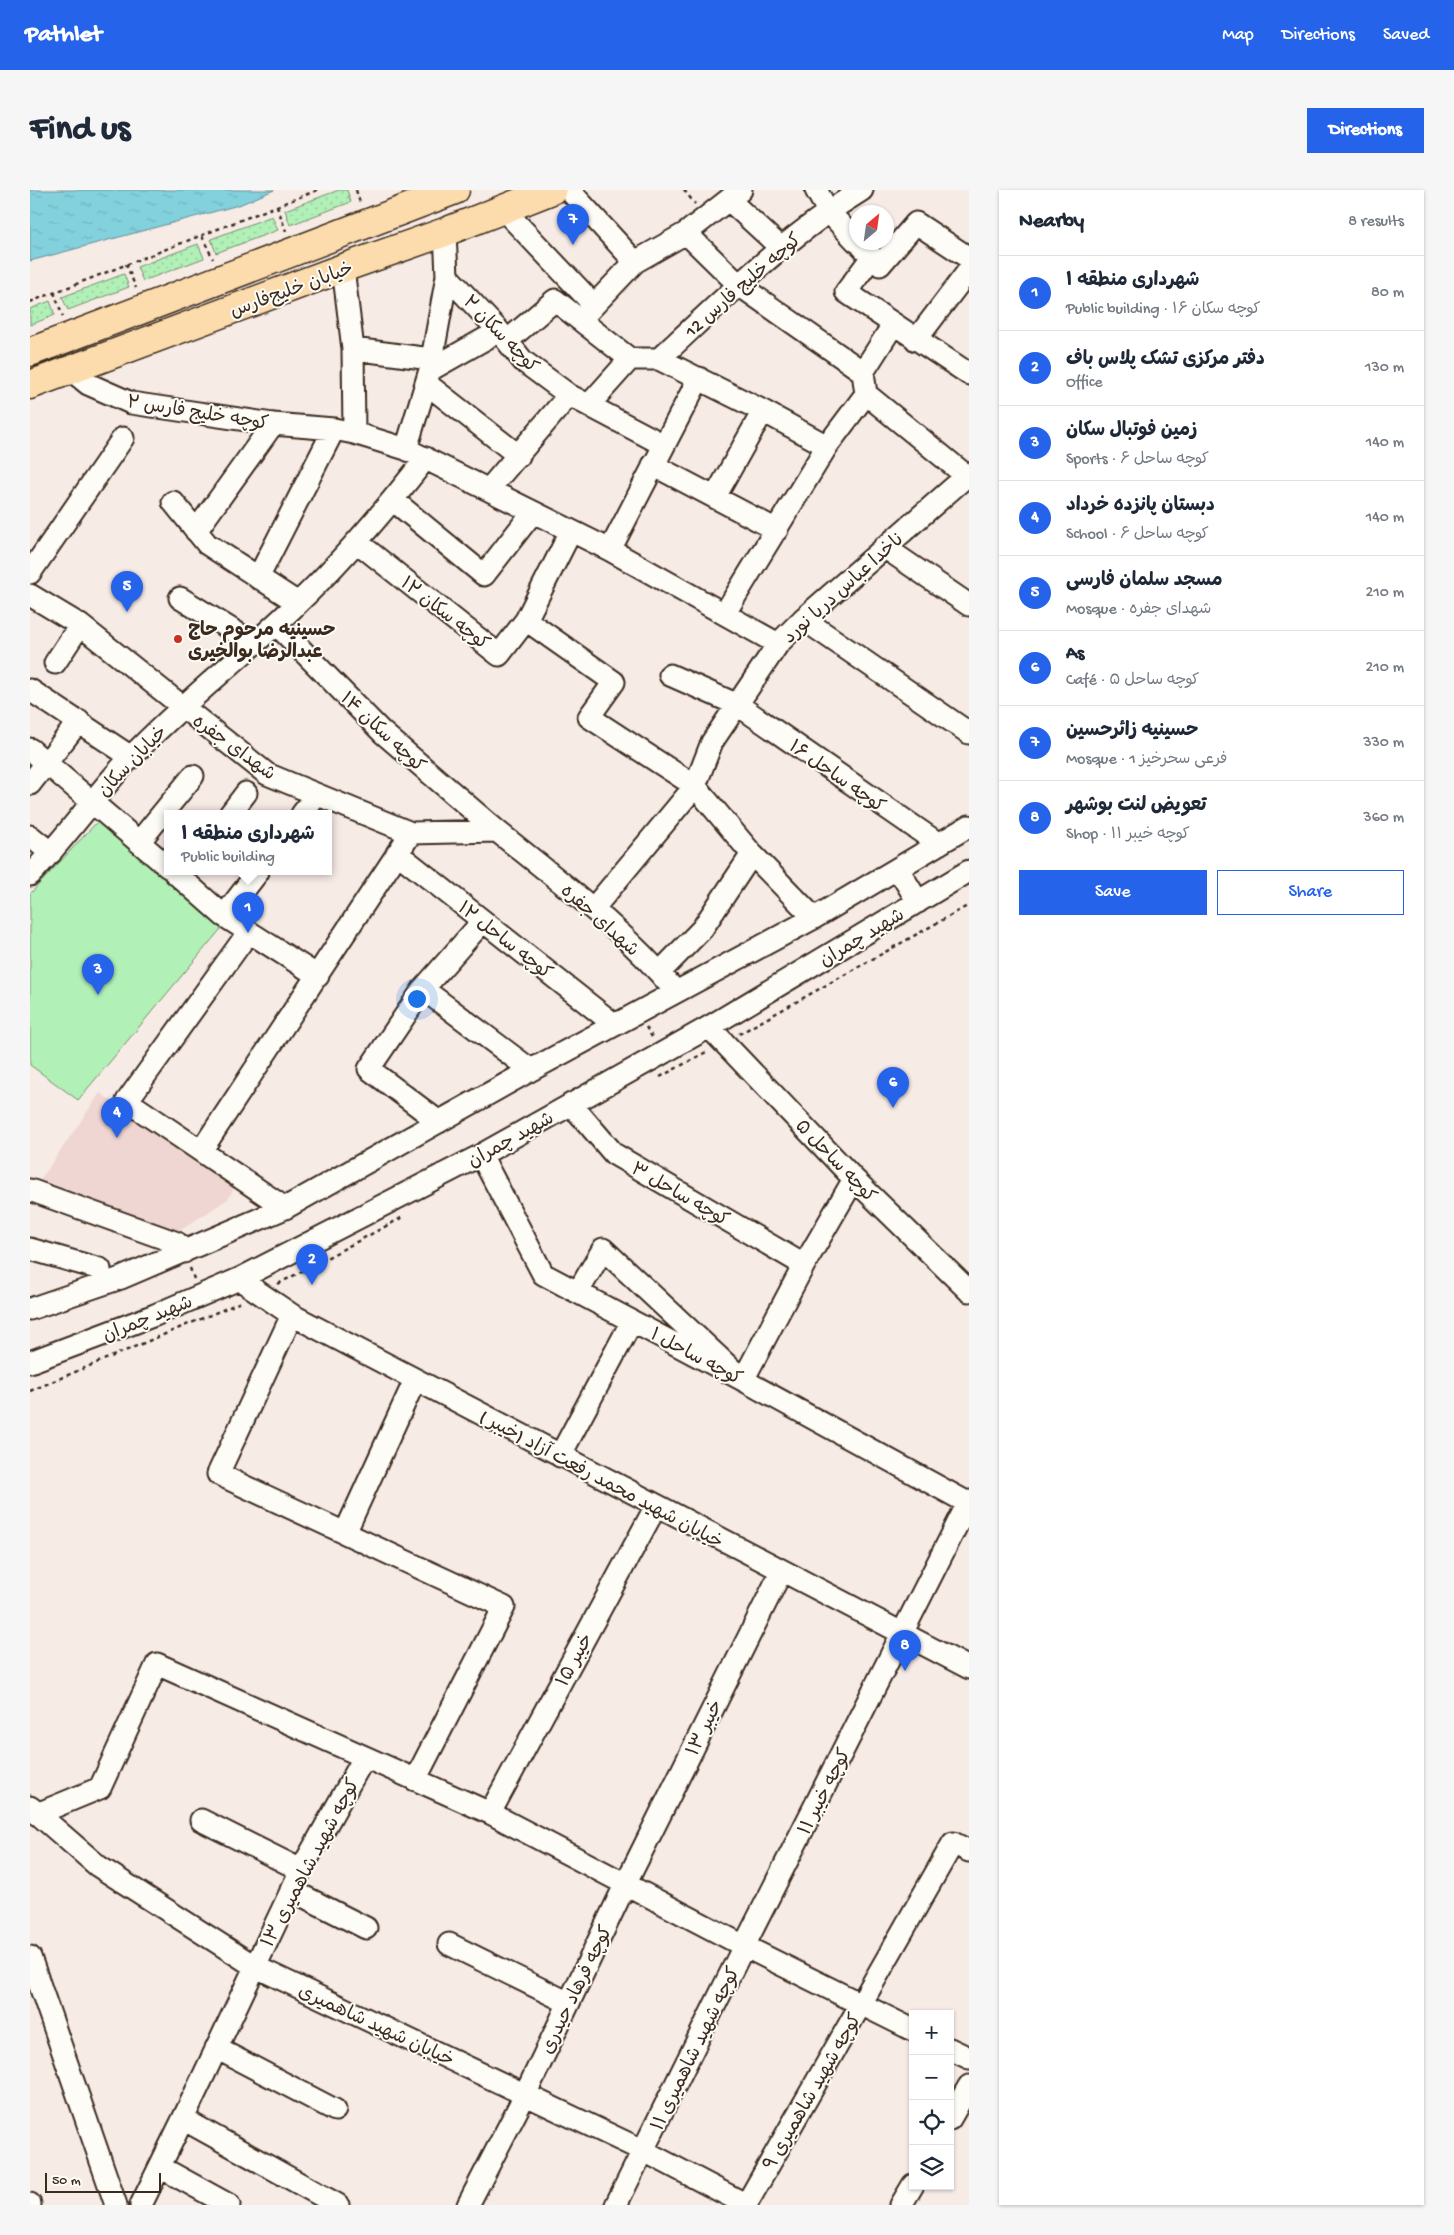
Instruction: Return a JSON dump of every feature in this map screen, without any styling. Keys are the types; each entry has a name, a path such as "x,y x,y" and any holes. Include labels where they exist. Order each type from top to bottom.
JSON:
{"main road":[{"name":"خیابان خلیج‌فارس","path":"30,352 455,190"},
{"path":"466,190 491,214"},
{"name":"خیابان خلیج‌فارس","path":"30,385 343,268 445,232 552,190"}],"street":[{"path":"569,190 634,262"},
{"path":"816,190 828,211 849,233"},
{"name":"کوچه خلیج فارس 12","path":"658,358 780,248 828,211 862,190"},
{"path":"587,312 634,262 686,233 735,195 780,248"},
{"path":"491,214 630,359"},
{"path":"894,249 916,223 969,258"},
{"path":"406,449 429,371 447,276 445,232"},
{"path":"686,233 739,285 863,372"},
{"path":"861,250 846,292 969,374"},
{"path":"865,250 880,265 893,250"},
{"path":"258,578 344,431 353,349 343,268"},
{"path":"916,340 969,270"},
{"name":"کوچه سکان ۲","path":"447,276 503,336 523,361 569,395 664,445"},
{"path":"429,371 503,336 554,300 587,312"},
{"path":"894,325 863,372 866,394 968,476"},
{"path":"353,349 429,371 519,456"},
{"path":"589,405 630,359 658,358 827,446"},
{"name":"کوچه خلیج فارس ۲","path":"72,370 88,384 131,404 273,424 344,431 406,449 610,550 778,644"},
{"path":"610,550 699,378"},
{"path":"725,613 827,446 866,394"},
{"path":"489,489 569,395"},
{"path":"715,497 763,411"},
{"path":"196,531 273,424"},
{"path":"30,573 123,438"},
{"name":"خیابان سکان","path":"30,875 51,853 92,801 131,757 182,707 255,644 298,603 357,542 426,458"},
{"path":"654,465 777,530"},
{"name":"ناخدا عباس دریا نورد","path":"593,909 695,786 712,742 778,644 803,619 884,547 968,476"},
{"path":"393,500 484,575 533,512"},
{"path":"173,502 207,544 298,603"},
{"path":"571,531 526,620 614,682 590,717 695,786 752,854 814,918"},
{"name":"کوچه سکان ۱۲","path":"357,542 499,655 526,620"},
{"path":"884,547 969,605"},
{"name":"شهدای جفره","path":"30,595 80,625 266,774 411,833 497,831 593,909 660,972 676,992"},
{"path":"180,598 255,644"},
{"path":"803,619 969,732"},
{"name":"کوچه سکان ۱۴","path":"276,624 382,732 497,831"},
{"path":"54,663 80,625"},
{"name":"کوچه ساحل ۱۶","path":"670,675 738,705 939,844"},
{"path":"30,690 131,757"},
{"path":"30,784 79,721"},
{"path":"30,750 164,862"},
{"path":"165,810 193,776"},
{"path":"233,810 246,793"},
{"path":"305,810 317,795"},
{"path":"139,842 164,811"},
{"name":"شهید چمران","path":"30,1309 121,1278 286,1208 531,1070 814,918 969,826"},
{"path":"201,1151 411,833"},
{"path":"30,836 51,853"},
{"name":"کوچه ساحل ۱۲","path":"397,854 615,1025"},
{"path":"660,972 702,929 752,854"},
{"path":"898,869 918,902"},
{"name":"شهید چمران","path":"30,1362 155,1315 239,1279 481,1155 571,1104 666,1062 709,1026 969,871"},
{"path":"180,875 224,916 318,976"},
{"path":"224,916 256,875"},
{"path":"439,1122 369,1069 423,989 483,921"},
{"path":"248,933 128,1101 286,1208"},
{"path":"423,989 531,1070"},
{"name":"کوچه ساحل ۵","path":"709,1026 854,1179 969,1291"},
{"name":"کوچه ساحل ۳","path":"571,1104 614,1154 804,1265"},
{"name":"کوچه ساحل ۱","path":"481,1155 543,1274 969,1502"},
{"path":"578,1292 603,1249 743,1380 804,1265 854,1179"},
{"path":"30,1190 177,1243 184,1252"},
{"path":"30,1249 100,1269"},
{"name":"( خیبر) خیابان شهید محمد رفعت آزاد","path":"239,1279 292,1316 781,1572 969,1668"},
{"path":"292,1316 218,1474 504,1607 415,1780"},
{"path":"560,1456 632,1321"},
{"path":"345,1533 415,1380"},
{"name":"کوچه خیبر ۱۱","path":"744,1946 969,1502"},
{"name":"خیبر ۱۵","path":"490,1813 656,1506"},
{"name":"خیبر ۱۳","path":"626,1883 781,1572"},
{"path":"33,1810 100,1788 157,1664 490,1813 744,1946 909,2028"},
{"name":"کوچه شهید شاهمیری ۱۳","path":"140,2205 160,2167 301,1870 364,1758"},
{"name":"خیابان شهید شاهمیری","path":"33,1810 98,1866 254,1966 644,2151 746,2205"},
{"path":"201,1820 301,1870"},
{"name":"کوچه شهید شاهمیری ۹","path":"746,2205 953,1843 969,1852"},
{"name":"کوچه فرهاد حیدری","path":"474,2203 626,1883"},
{"path":"291,1890 366,1928"},
{"path":"449,1944 568,2003"},
{"name":"کوچه شهید شاهمیری ۱۱","path":"616,2205 744,1946"},
{"path":"30,1957 116,2205"},
{"path":"216,2048 334,2110"},
{"path":"954,2051 969,2058"},
{"path":"954,2112 969,2086"},
{"path":"183,2119 338,2205"},
{"path":"160,2167 229,2205"},
{"path":"901,2205 910,2190"}],"path":[{"path":"30,302 318,190"},
{"path":"356,190 360,203"},
{"path":"278,206 286,231"},
{"path":"202,235 213,259"},
{"path":"126,264 136,288"},
{"path":"54,292 64,318"},
{"path":"638,1013 666,1062"}],"shaded area":[{"path":"100,1093 236,1185 228,1199 175,1234 38,1183"}],"green space":[{"path":"339,190 347,190 351,202 290,225 285,210"},
{"path":"272,216 278,230 216,253 211,239"},
{"path":"198,244 204,258 143,281 137,267"},
{"path":"124,274 129,287 68,310 62,297"},
{"path":"50,301 55,315 30,325 30,309"},
{"path":"97,822 225,924 78,1100 30,1065 30,894"}],"water":[{"path":"30,190 274,190 239,205 30,261"}],"place":[{"name":"حسینیه زائرحسین","path":"573,245"},
{"name":"مسجد سلمان فارسی","path":"127,612"},
{"name":"حسینیه مرحوم حاج عبدالرضا بوالخیری","path":"178,639"},
{"name":"شهرداری منطقه ١","path":"248,933"},
{"name":"زمین فوتبال سکان","path":"98,995"},
{"name":"As","path":"893,1108"},
{"name":"دبستان پانزده خرداد","path":"117,1138"},
{"name":"دفتر مرکزی تشک پلاس باف","path":"312,1285"},
{"name":"تعویض لنت بوشهر","path":"905,1671"}]}
